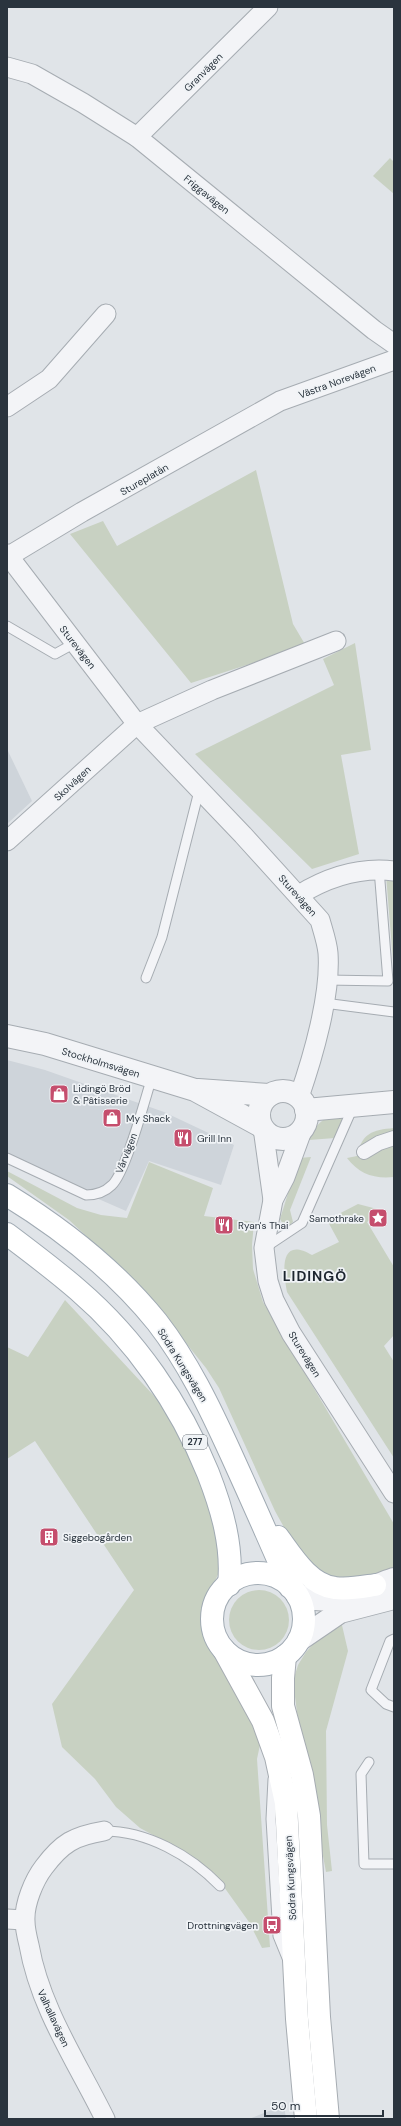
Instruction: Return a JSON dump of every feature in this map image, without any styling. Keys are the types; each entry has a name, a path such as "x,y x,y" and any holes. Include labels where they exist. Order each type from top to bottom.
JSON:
{"main road":[{"name":"Södra Kungsvägen","path":"7,1195 42,1217 86,1250 127,1288 157,1323 186,1365 209,1407 304,1614 304,1625 299,1640 285,1656 271,1663 256,1665 237,1660 224,1650"},
{"name":"277","path":"7,1234 79,1291 110,1321 143,1358 175,1404 198,1448 214,1488 230,1547 231,1563 229,1585"},
{"path":"256,1509 294,1558 312,1578 324,1585 334,1588 347,1589 385,1582"},
{"name":"Södra Kungsvägen","path":"294,1591 274,1576 258,1574 243,1577 229,1585 217,1600 213,1616 215,1632 263,1721 276,1757 286,1803 295,1974 306,2119"},
{"path":"285,1656 283,1706 302,1775 309,1816 319,2018 328,2119"}],"street":[{"name":"Granvägen","path":"138,137 268,7"},
{"name":"Friggavägen","path":"7,67 32,74 138,137 368,325 394,344"},
{"path":"7,407 49,379 106,314"},
{"name":"Västra Norevägen","path":"280,402 394,360"},
{"name":"Stureplatån","path":"8,555 280,402"},
{"name":"Sturevägen","path":"8,555 137,724 299,895 320,920 328,953 324,1003 313,1049 303,1112 285,1177 273,1200 264,1248 268,1281 274,1300 291,1332 394,1492"},
{"path":"137,724 212,690 336,641"},
{"name":"Skolvägen","path":"7,841 137,724"},
{"path":"299,895 317,884 349,873 387,870"},
{"name":"Stockholmsvägen","path":"7,1036 45,1044 195,1090 262,1127 270,1135 284,1139 292,1137 303,1112"},
{"name":"Stockholmsvägen","path":"195,1090 269,1094 284,1090 303,1112"},
{"path":"262,1127 258,1114 260,1107 269,1094"},
{"name":"Stockholmsvägen","path":"303,1112 354,1104 394,1102"},
{"name":"Sturevägen","path":"262,1127 273,1200"},
{"path":"364,1152 379,1142 394,1138"},
{"path":"294,1591 316,1599 327,1599 348,1595 385,1582"},
{"path":"299,1640 340,1612 394,1598"},
{"name":"Valhallavägen","path":"104,1831 71,1840 56,1851 40,1872 30,1895 16,1920 48,2008 105,2119"}],"lane":[{"path":"7,626 55,654 75,643"},
{"path":"146,978 162,937 200,791"},
{"path":"326,980 391,982 387,870"},
{"path":"324,1003 394,1012"},
{"name":"Vårvägen","path":"7,1158 86,1195 97,1195 112,1185 124,1162 152,1077"},
{"path":"264,1248 302,1223 354,1104"},
{"path":"394,1639 390,1640 371,1690 386,1704 394,1707"},
{"path":"369,1762 361,1774 364,1864 394,1864"},
{"path":"104,1831 133,1834 160,1844 193,1863 220,1886"}],"shaded area":[{"path":"7,749 32,801 7,824"},
{"path":"7,1060 45,1070 164,1112 234,1145 221,1185 149,1161 126,1211 7,1159"},
{"path":"284,2105 286,2119 249,2119"}],"green space":[{"path":"390,158 394,162 394,194 373,176"},
{"path":"256,470 293,624 306,646 191,683 70,534 103,521 117,546"},
{"path":"355,643 371,750 341,755 359,854 312,869 195,754 334,685 323,659"},
{"path":"386,875 394,876 394,974"},
{"path":"346,1111 335,1138 309,1140 315,1128 323,1120"},
{"path":"394,1128 394,1177 380,1177 362,1172 347,1158 357,1156 362,1142 369,1134 380,1130"},
{"path":"311,1157 290,1210 293,1222 289,1226 284,1226 280,1219 299,1158"},
{"path":"149,1162 213,1188 204,1216 254,1222 252,1245 253,1269 263,1302 394,1524 393,1569 349,1580 324,1577 296,1549 275,1511 219,1388 206,1368 165,1317 118,1266 69,1220 7,1176 7,1171 77,1208 101,1215 127,1218"},
{"path":"358,1204 381,1210 380,1214 367,1222 394,1267 394,1335 384,1346 394,1362 394,1458 287,1292 284,1266 289,1253 294,1250 301,1250 312,1255 339,1242 327,1220"},
{"path":"65,1300 169,1412 206,1494 219,1548 219,1572 205,1604 202,1616 205,1641 213,1654 224,1666 261,1740 257,1759 270,1947 262,1948 249,1922 214,1873 177,1848 140,1828 116,1807 95,1779 62,1747 52,1704 134,1590 35,1441 7,1459 7,1347 28,1357"},
{"path":"253,1590 265,1590 276,1595 284,1603 289,1614 287,1632 276,1645 265,1650 253,1650 242,1645 234,1637 229,1626 229,1614 234,1603 242,1595"},
{"path":"341,1621 348,1651 326,1731 327,1825 332,1871 326,1872 299,1728 293,1681 298,1665 306,1652 318,1639"}],"place":[{"name":"Lidingö Bröd & Pâtisserie","path":"59,1094"},
{"name":"My Shack","path":"112,1118"},
{"name":"Grill Inn","path":"183,1138"},
{"name":"Samothrake","path":"378,1218"},
{"name":"Ryan's Thai","path":"224,1225"},
{"name":"Siggebogården","path":"49,1537"},
{"name":"Drottningvägen","path":"272,1925"}],"district":[{"name":"LIDINGÖ","path":"315,1276"}]}
